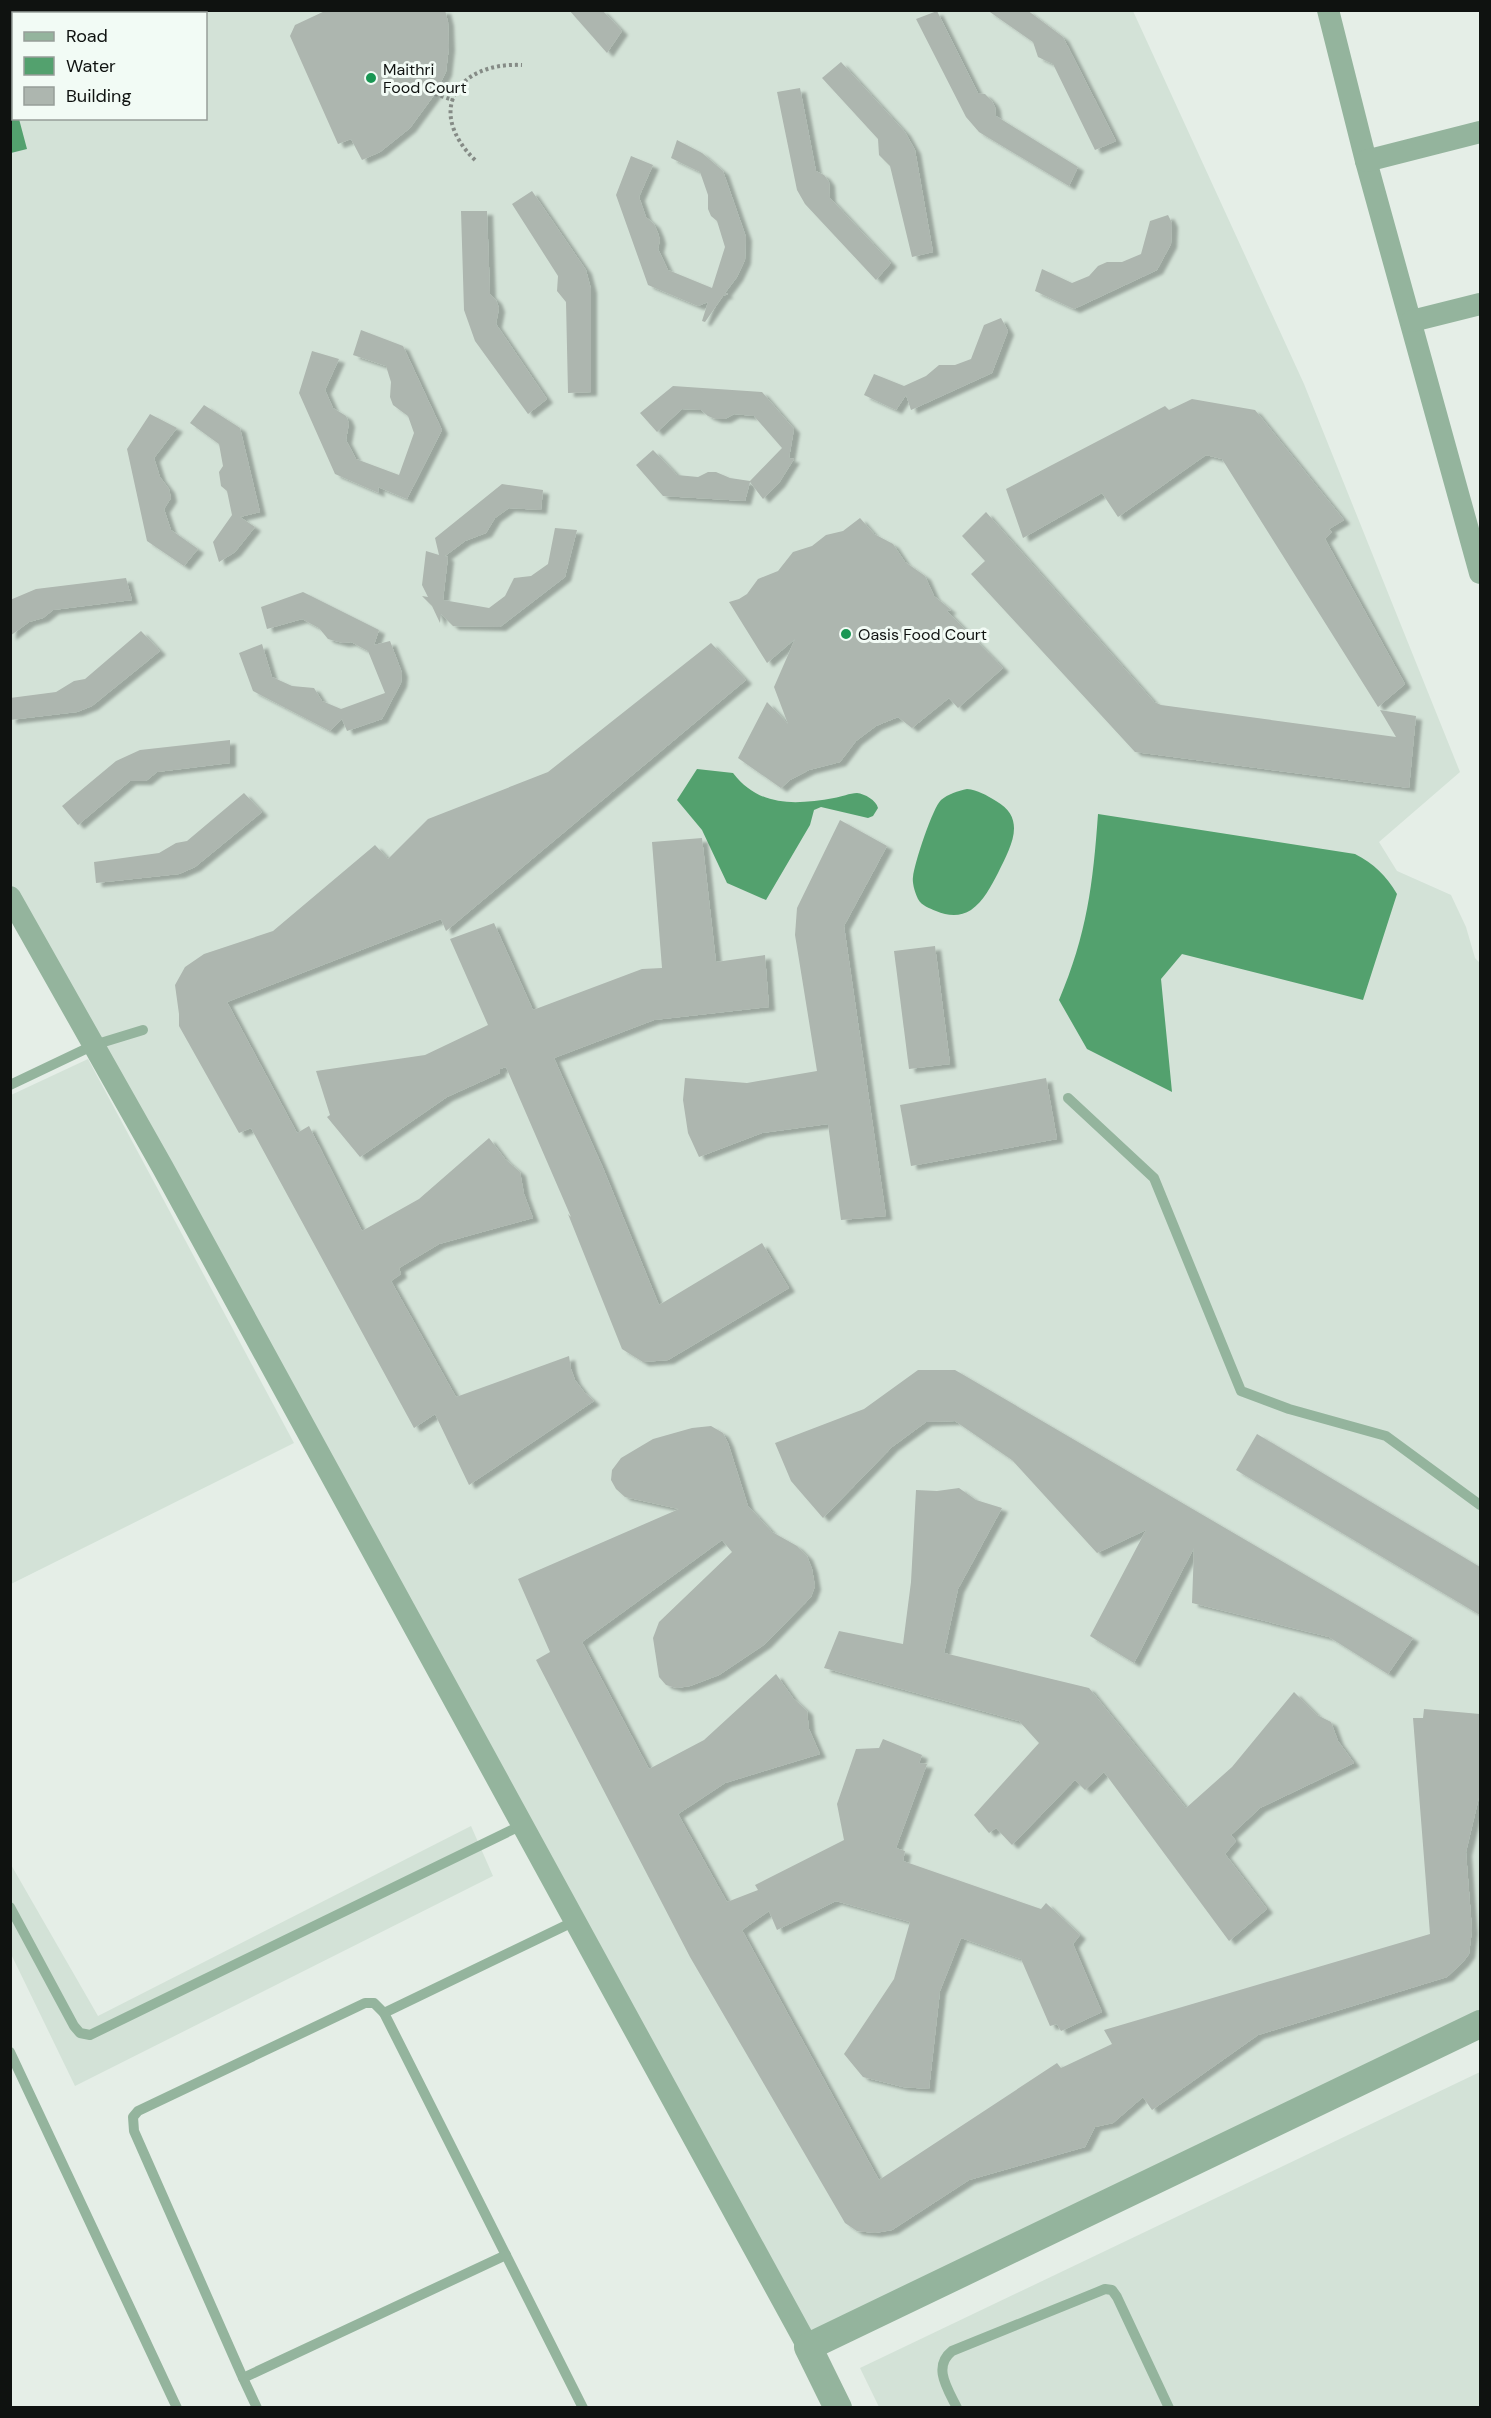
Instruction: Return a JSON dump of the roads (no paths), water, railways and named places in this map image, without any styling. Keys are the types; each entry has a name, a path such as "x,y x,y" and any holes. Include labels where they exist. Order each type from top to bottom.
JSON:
{"street":[{"path":"1328,10 1366,161 1480,567"},
{"path":"1366,161 1480,132"},
{"path":"1412,321 1480,304"},
{"path":"10,897 94,1045 575,1921 808,2347 838,2408"},
{"path":"808,2347 1480,2024"}],"lane":[{"path":"10,1084 94,1045 142,1030"},
{"path":"1068,1098 1154,1178 1241,1391 1289,1410 1386,1436 1480,1505"},
{"path":"10,1907 74,2026 80,2033 90,2035 522,1825"},
{"path":"384,2013 575,1921"},
{"path":"257,2408 134,2131 134,2117 138,2111 365,2003 374,2003 384,2013 583,2408"},
{"path":"10,2052 177,2408"},
{"path":"243,2378 506,2255"},
{"path":"957,2408 942,2375 945,2357 952,2351 1105,2289 1112,2290 1117,2297 1169,2408"}],"water":[{"path":"10,85 12,120 19,120 27,149 11,153"},
{"path":"697,769 733,773 754,792 779,801 805,802 857,793 870,798 878,808 873,816 868,818 821,807 814,810 810,825 766,900 727,883 702,830 677,800"},
{"path":"967,789 975,790 1006,808 1012,816 1014,834 1003,863 983,898 967,912 949,915 926,906 918,899 913,877 933,813 941,800"},
{"path":"1098,814 1355,854 1368,862 1384,876 1397,894 1363,1000 1182,954 1161,979 1172,1092 1087,1049 1059,1000 1076,953 1087,908"}],"place":[{"name":"Maithri Food Court","path":"371,78"},
{"name":"Oasis Food Court","path":"846,634"}]}
